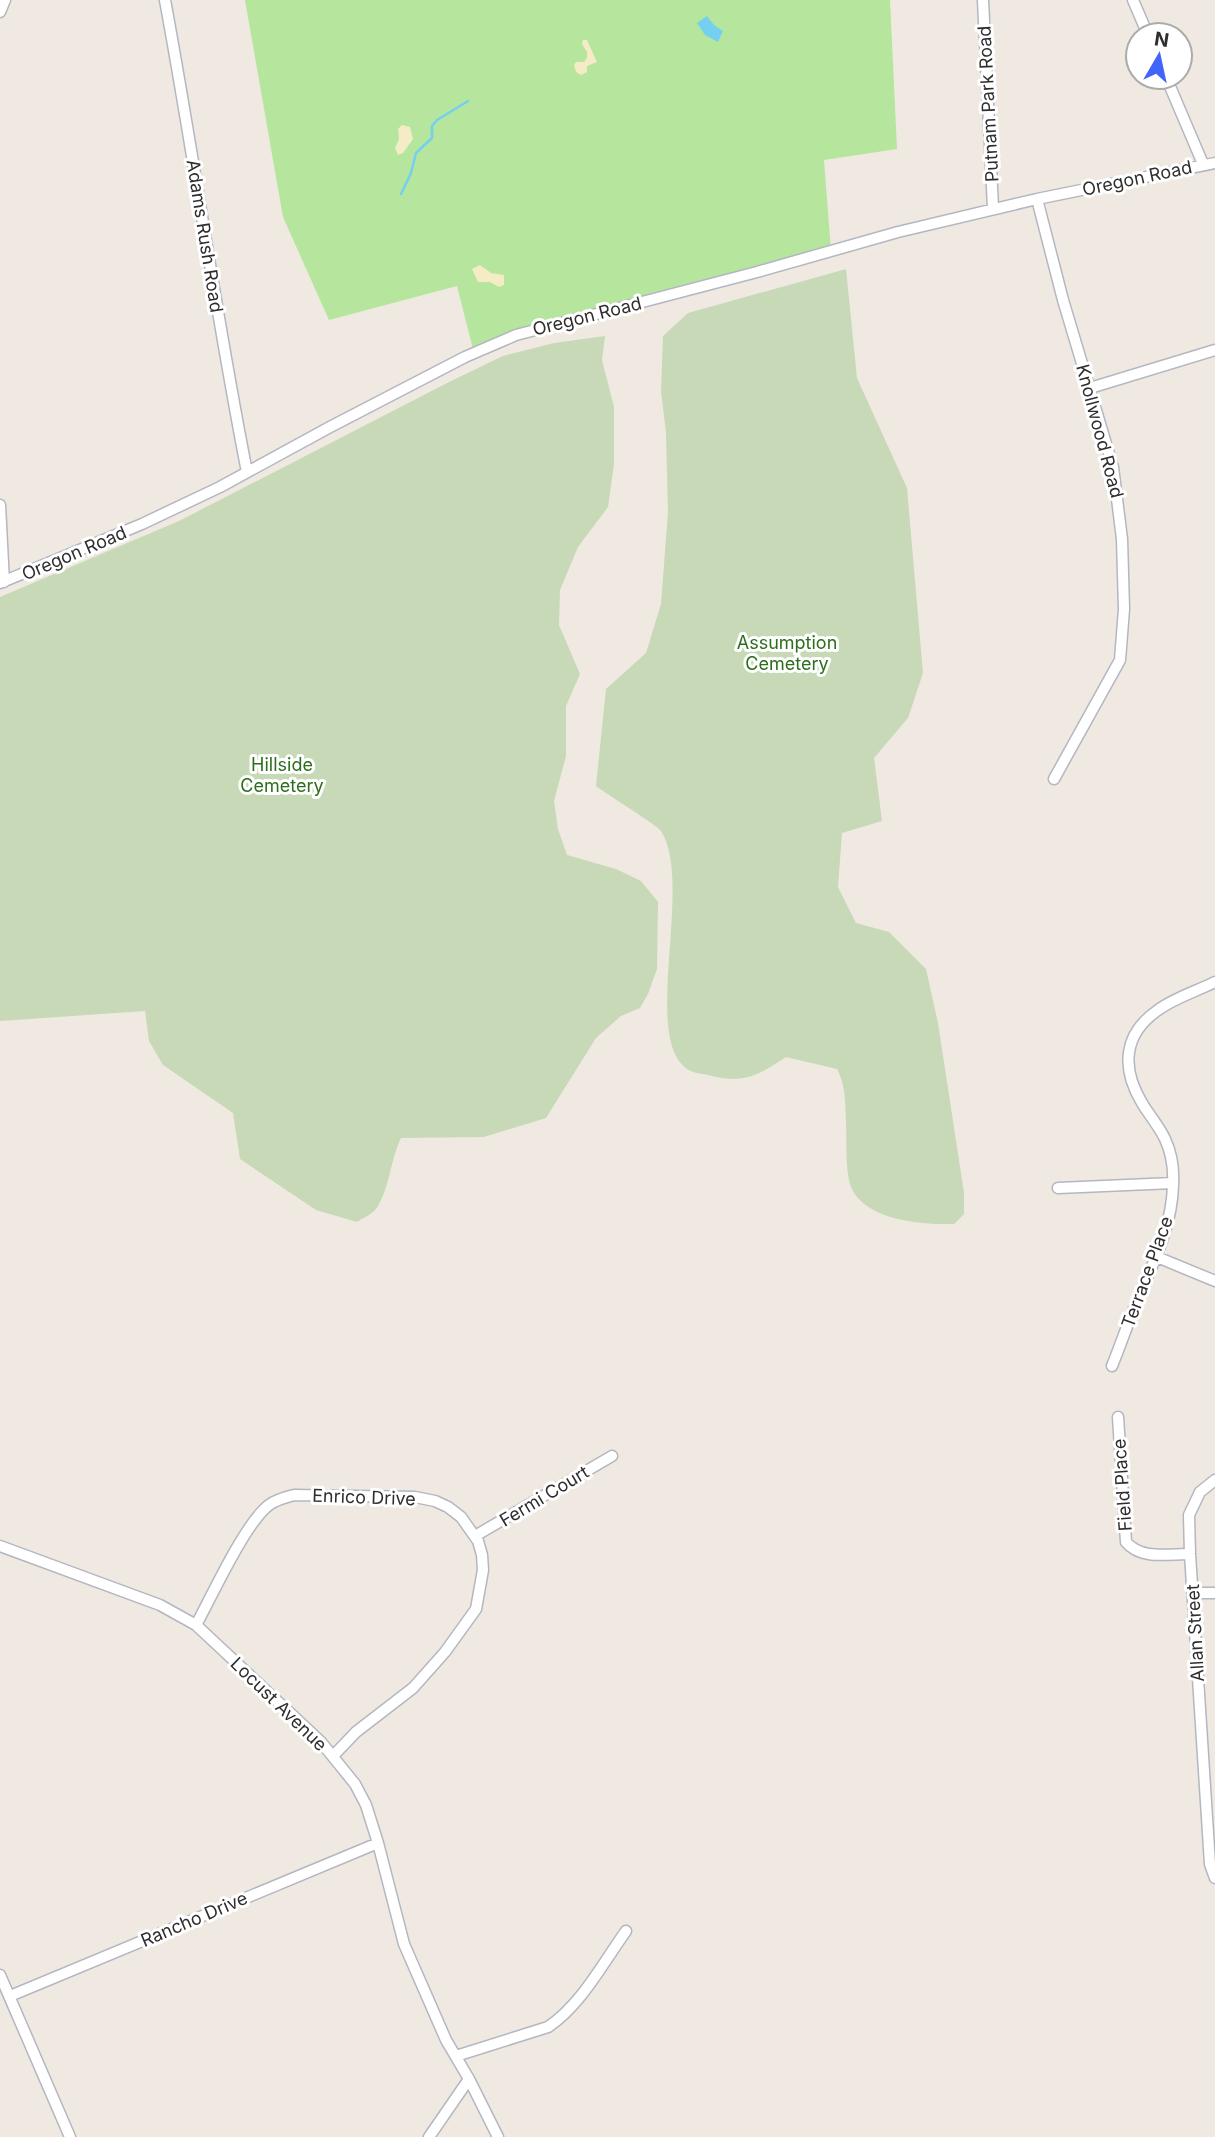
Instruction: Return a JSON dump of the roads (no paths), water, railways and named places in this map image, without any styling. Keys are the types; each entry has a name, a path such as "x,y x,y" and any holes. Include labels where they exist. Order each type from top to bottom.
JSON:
{"street":[{"path":"0,12 5,0"},
{"name":"Adams Rush Road","path":"164,0 247,472"},
{"name":"Putnam Park Road","path":"983,0 993,208"},
{"path":"1133,0 1142,21"},
{"path":"1172,91 1203,164"},
{"name":"Oregon Road","path":"2,583 142,524 465,357 516,335 993,208 1215,163"},
{"name":"Knollwood Road","path":"1037,199 1063,300 1113,467 1120,509 1124,609 1120,660 1054,779"},
{"path":"1090,388 1215,350"},
{"path":"0,506 2,583"},
{"name":"Terrace Place","path":"1112,1366 1169,1220 1173,1182 1172,1159 1164,1138 1131,1082 1128,1072 1130,1046 1146,1018 1161,1007 1215,982"},
{"path":"1058,1188 1173,1182"},
{"path":"1157,1256 1215,1281"},
{"name":"Field Place","path":"1118,1417 1126,1542 1140,1554 1190,1554"},
{"name":"Fermi Court","path":"475,1536 612,1456"},
{"name":"Allan Street","path":"1215,1480 1200,1492 1189,1515 1210,1864 1215,1878"},
{"name":"Enrico Drive","path":"195,1625 254,1520 272,1503 281,1499 294,1495 415,1497 448,1507 461,1517 475,1536 482,1555 483,1570 476,1609 428,1673 356,1732 333,1756"},
{"name":"Locust Avenue","path":"0,1546 160,1605 195,1625 333,1756 355,1784 366,1805 404,1944 446,2040 470,2079 498,2137"},
{"path":"1192,1592 1215,1593"},
{"name":"Rancho Drive","path":"10,1996 378,1843"},
{"path":"456,2056 554,2023 576,2000 626,1931"},
{"path":"0,1975 70,2137"},
{"path":"429,2137 470,2079"}],"water":[{"path":"707,16 723,31 718,42 705,35 697,23"}],"waterway":[{"path":"401,194 411,173 416,153 432,138 432,126 468,101"}],"park label":[{"name":"Assumption Cemetery","path":"787,652"},
{"name":"Hillside Cemetery","path":"282,774"}]}
